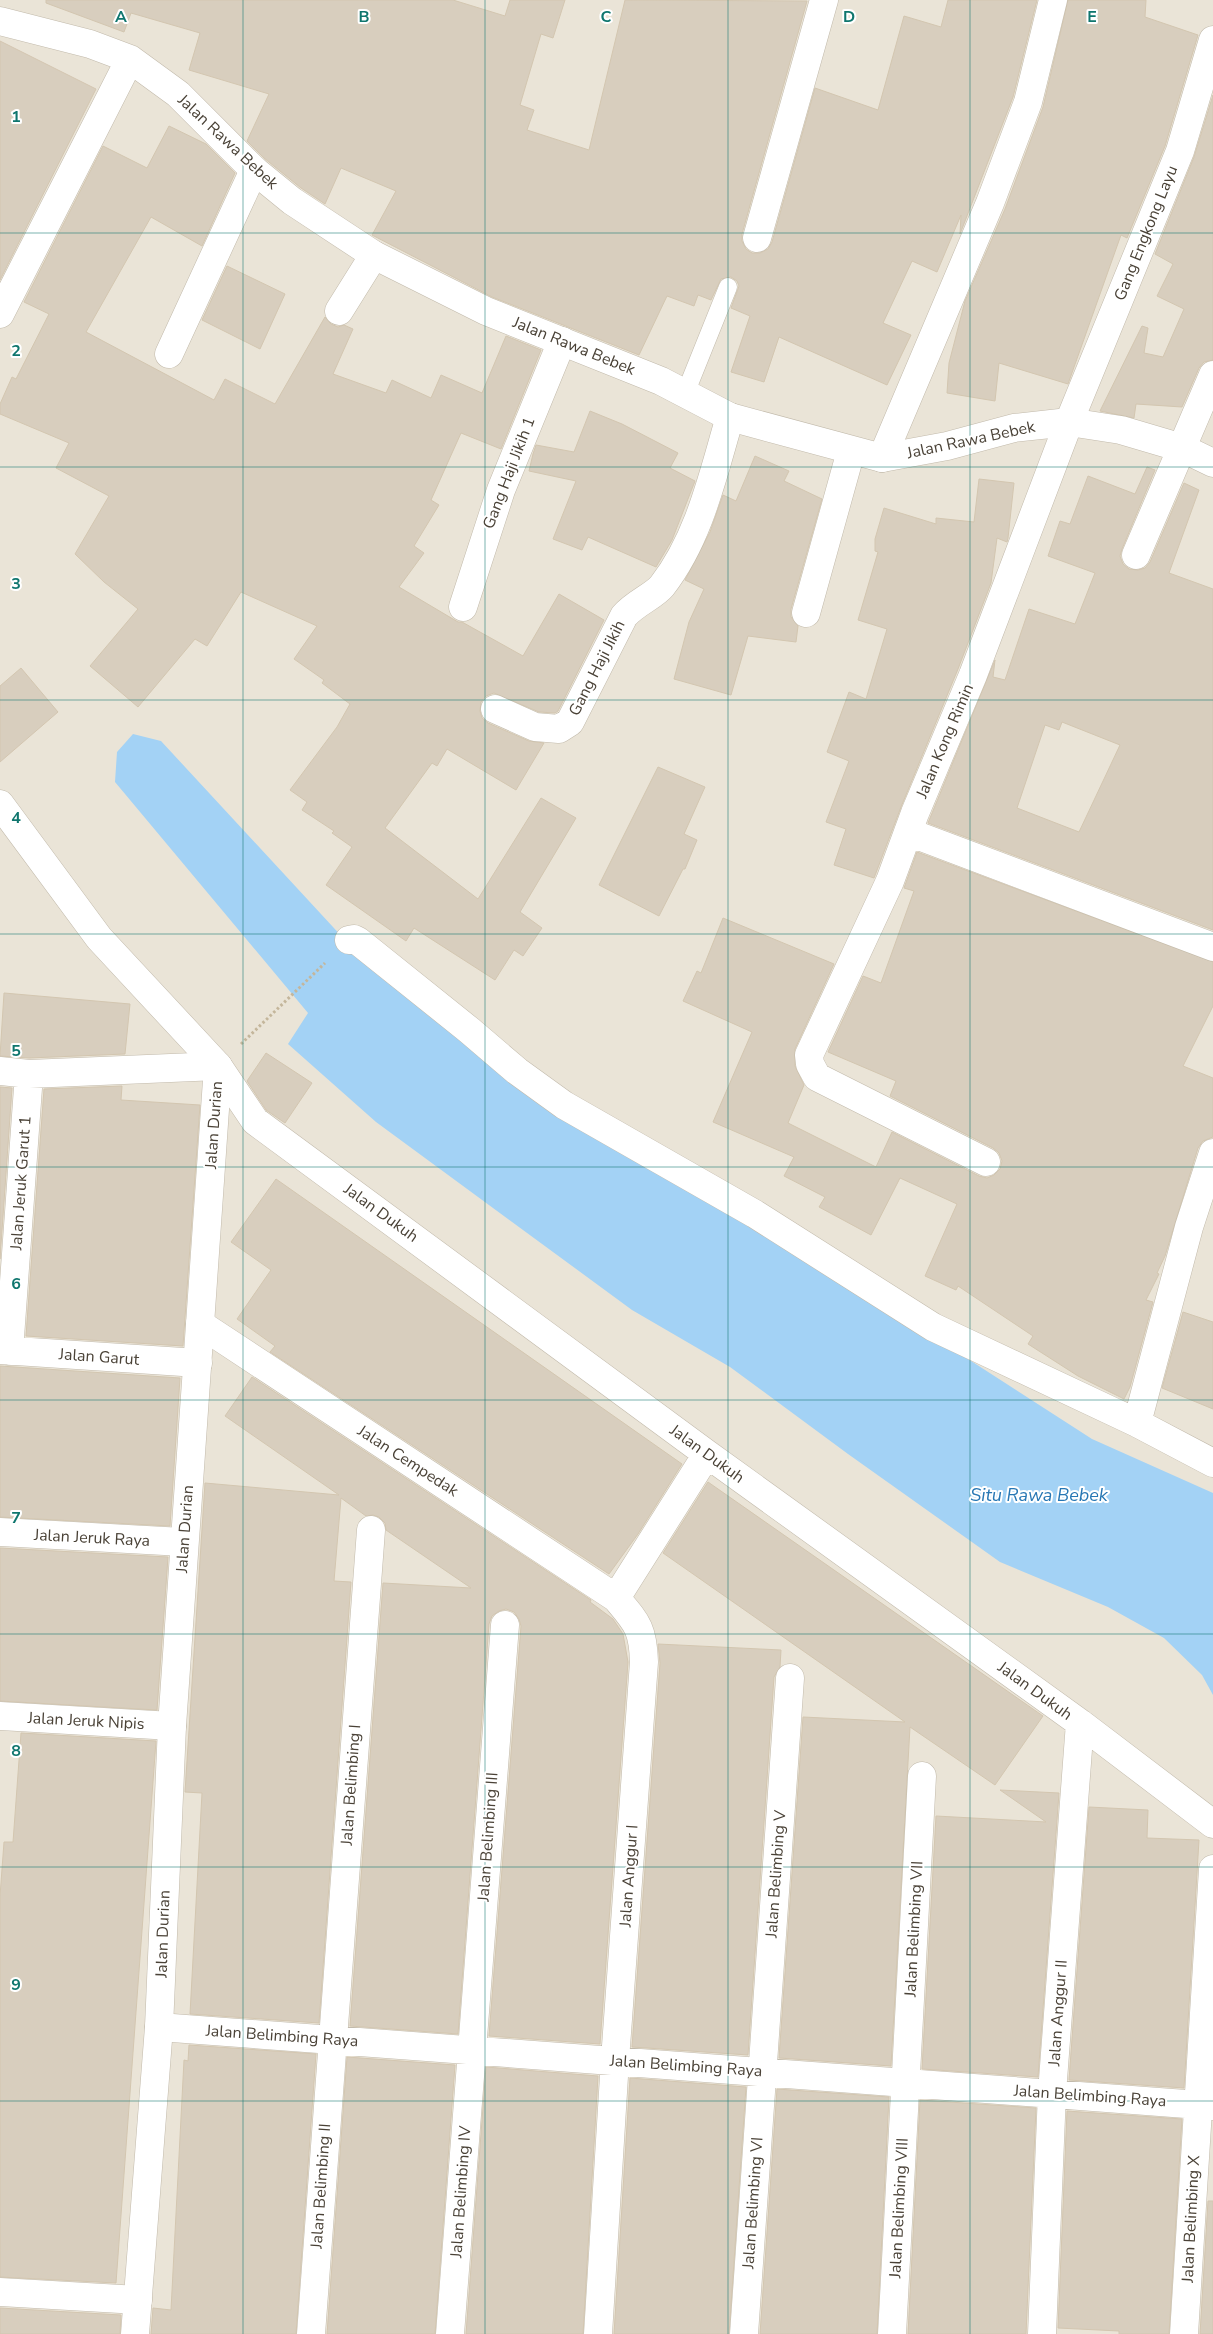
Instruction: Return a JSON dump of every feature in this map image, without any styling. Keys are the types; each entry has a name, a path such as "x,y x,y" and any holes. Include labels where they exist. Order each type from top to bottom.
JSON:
{"street":[{"path":"757,238 824,0"},
{"path":"882,458 997,184 1028,102 1052,0"},
{"name":"Jalan Rawa Bebek","path":"0,21 90,44 130,60 178,94 254,170 292,201 374,255 486,310 661,381 730,417 882,458 947,446 1014,428 1069,422 1121,430 1182,448 1213,463"},
{"name":"Gang Engkong Layu","path":"1069,422 1180,151 1213,40"},
{"path":"0,314 130,60"},
{"path":"169,354 254,170"},
{"path":"339,311 374,255"},
{"name":"Gang Haji Jikih 1","path":"463,607 501,490 562,341"},
{"path":"1136,555 1213,375"},
{"name":"Gang Haji Jikih","path":"495,709 534,727 559,729 570,722 624,616 633,606 661,587 695,531 730,417"},
{"name":"Jalan Kong Rimin","path":"986,1162 817,1076 810,1064 809,1055 890,881 972,675 1069,422"},
{"path":"806,614 851,451"},
{"name":"Jalan Durian","path":"0,804 99,938 218,1066 198,1363 183,1542 172,1726 159,2027 135,2334"},
{"path":"908,832 1213,947"},
{"path":"349,940 354,939 358,941 516,1071 564,1105 755,1214 934,1327 1137,1423 1213,1464"},
{"path":"0,1071 29,1074 218,1066"},
{"name":"Jalan Dukuh","path":"218,1066 255,1122 707,1454 1080,1723 1213,1824"},
{"name":"Jalan Jeruk Garut 1","path":"4,1350 29,1074"},
{"path":"1137,1423 1189,1226 1213,1153"},
{"name":"Jalan Cempedak","path":"200,1324 616,1598"},
{"name":"Jalan Garut","path":"4,1350 198,1363"},
{"path":"616,1598 707,1454"},
{"name":"Jalan Belimbing I","path":"332,2039 370,1530"},
{"name":"Jalan Jeruk Raya","path":"0,1532 183,1542"},
{"name":"Jalan Anggur I","path":"598,2334 615,2060 644,1662 643,1641 638,1624 616,1598"},
{"name":"Jalan Belimbing III","path":"471,2049 504,1625"},
{"name":"Jalan Belimbing V","path":"762,2071 790,1678"},
{"name":"Jalan Jeruk Nipis","path":"0,1716 172,1726"},
{"name":"Jalan Anggur II","path":"1042,2334 1052,2093 1080,1723"},
{"name":"Jalan Belimbing VII","path":"906,2082 922,1776"},
{"name":"Jalan Belimbing X","path":"1184,2334 1205,2105 1213,1869"},
{"name":"Jalan Belimbing Raya","path":"159,2027 1205,2105"},
{"name":"Jalan Belimbing II","path":"311,2334 332,2039"},
{"name":"Jalan Belimbing IV","path":"450,2334 471,2049"},
{"name":"Jalan Belimbing VI","path":"744,2334 762,2071"},
{"name":"Jalan Belimbing VIII","path":"892,2334 906,2082"},
{"path":"0,2292 138,2300"}],"lane":[{"path":"685,394 728,287"}],"path":[{"path":"218,1066 327,960"}],"shaded area":[{"path":"0,0 1213,0 1213,2334 0,2334"}],"water":[{"name":"Situ Rawa Bebek","path":"133,734 161,741 345,940 768,1230 1092,1439 1213,1493 1213,1695 1202,1675 1164,1638 1108,1607 1000,1562 730,1367 632,1310 376,1122 288,1044 308,1013 115,782 117,752"}],"building":[{"path":"46,0 453,0 505,16 510,0 565,0 553,38 541,34 520,105 534,110 527,130 589,150 625,0 807,1 742,234 742,241 746,249 752,253 760,253 768,249 772,242 815,88 878,110 904,16 941,27 948,0 1037,0 1013,97 960,234 961,215 937,272 912,261 883,323 911,335 887,385 779,337 764,382 731,372 750,316 731,308 739,286 737,281 731,277 721,279 711,300 698,295 694,306 667,296 639,355 492,297 372,235 396,191 341,168 325,204 301,188 264,158 247,141 269,94 189,70 200,33 131,13 124,32 46,3"},
{"path":"1068,0 1146,0 1145,17 1198,35 1165,146 1127,238 1121,235 1068,384 999,363 995,401 947,393 949,363 965,301 1005,209 1043,107"},
{"path":"0,41 96,89 0,280"},
{"path":"1213,95 1213,360 1204,362 1199,368 1182,407 1136,404 1134,418 1100,411 1142,326 1148,328 1144,353 1163,357 1184,309 1157,296 1173,264 1155,254 1194,157"},
{"path":"169,126 206,144 235,173 202,246 151,217 86,332 214,400 225,379 275,404 325,317 331,324 338,327 344,325 353,329 333,374 386,393 392,380 431,398 441,375 482,393 506,336 541,350 501,449 461,433 431,500 439,505 414,546 424,553 399,587 458,622 462,622 523,656 559,594 604,620 558,711 555,713 539,712 494,693 486,696 481,702 480,711 482,718 488,723 529,741 544,743 516,790 447,749 437,766 432,763 385,828 478,899 541,798 576,818 520,912 542,928 523,956 514,950 495,980 414,928 406,941 326,885 352,847 332,833 334,831 302,810 307,802 290,790 337,727 350,704 322,683 324,680 294,659 317,626 241,592 207,646 195,639 138,707 90,666 138,609 104,582 75,554 109,496 56,468 69,443 0,414 0,404 12,377 16,379 49,314 24,302 103,146 147,168"},
{"path":"227,266 285,294 260,349 202,320"},
{"path":"590,411 622,424 678,453 670,468 695,481 672,540 656,567 588,537 582,550 553,539 576,481 529,471 533,454 536,445 574,452"},
{"path":"755,456 789,471 784,481 822,499 791,609 791,617 798,626 796,642 748,636 731,695 674,679 689,622 704,589 685,580 710,532 723,495 736,501"},
{"path":"1147,467 1155,470 1120,556 1123,564 1129,569 1138,570 1145,568 1150,562 1184,483 1199,490 1169,573 1213,589 1213,930 928,823 995,660 993,677 1005,680 1029,609 1075,624 1095,573 1048,556 1060,521 1070,524 1088,476 1135,494","holes":["1062,722 1120,745 1079,832 1017,808 1045,725 1059,730"]},
{"path":"979,479 1014,483 1007,542 997,538 991,583 874,878 834,865 846,829 826,822 849,761 827,752 849,692 866,699 887,629 858,620 878,552 875,551 875,539 884,508 936,524 936,518 974,522"},
{"path":"21,668 58,712 0,762 0,686"},
{"path":"658,767 705,787 684,834 697,840 685,869 683,869 659,916 599,885"},
{"path":"917,852 1213,962 1213,1006 1183,1066 1213,1078 1213,1137 1203,1141 1198,1148 1165,1256 1157,1273 1159,1274 1146,1300 1153,1302 1130,1387 1124,1399 1078,1376 1028,1344 1033,1336 958,1286 956,1290 925,1276 957,1204 900,1178 871,1235 819,1207 825,1197 784,1176 794,1157 713,1122 752,1032 683,1001 697,971 701,973 723,918 834,964 795,1049 795,1066 804,1085 788,1123 876,1167 892,1132 979,1176 987,1178 994,1175 1000,1169 1002,1161 999,1153 993,1148 890,1096 896,1081 828,1052 863,976 881,983 914,891 904,888"},
{"path":"4,993 130,1004 125,1054 29,1058 0,1056"},
{"path":"266,1053 312,1083 285,1123 266,1110 247,1081"},
{"path":"122,1086 121,1100 200,1105 183,1346 26,1336 44,1089"},
{"path":"0,1087 12,1088 0,1259"},
{"path":"276,1179 682,1464 638,1534 609,1574 270,1352 275,1346 237,1319 271,1270 231,1242"},
{"path":"1183,1312 1213,1322 1213,1409 1162,1388"},
{"path":"0,1366 180,1378 170,1526 0,1517"},
{"path":"252,1377 591,1600 590,1602 613,1619 623,1634 628,1662 600,2044 489,2036 521,1626 514,1612 506,1609 492,1616 489,1624 458,2034 350,2026 383,1583 471,1588 386,1530 385,1523 379,1517 373,1515 366,1516 341,1498 334,1581 351,1582 319,2023 190,2014 202,1793 185,1792 205,1483 339,1495 225,1416"},
{"path":"708,1482 1043,1716 995,1785 910,1727 891,2066 779,2058 803,1717 905,1722 663,1553"},
{"path":"0,1548 168,1557 157,1710 0,1701"},
{"path":"658,1644 781,1650 780,1667 774,1677 748,2055 632,2047 660,1663"},
{"path":"21,1733 156,1741 116,2283 0,2277 0,1896 4,1842 13,1842"},
{"path":"1000,1790 1059,1793 1038,2077 922,2069 936,1816 1046,1822"},
{"path":"1089,1807 1148,1810 1147,1838 1199,1840 1184,2088 1069,2080"},
{"path":"189,2045 316,2054 296,2334 151,2334 153,2308 171,2310 184,2060 188,2061"},
{"path":"347,2057 455,2065 435,2334 327,2334"},
{"path":"486,2067 598,2076 583,2334 466,2334"},
{"path":"630,2078 746,2087 729,2334 614,2334"},
{"path":"777,2089 889,2097 877,2334 760,2334"},
{"path":"920,2100 1036,2108 1026,2334 908,2334"},
{"path":"1067,2111 1182,2119 1169,2334 1119,2334 1119,2331 1058,2328"},
{"path":"1208,2201 1213,2201 1213,2334 1200,2334"},
{"path":"0,2308 121,2315 120,2334 0,2334"}]}
